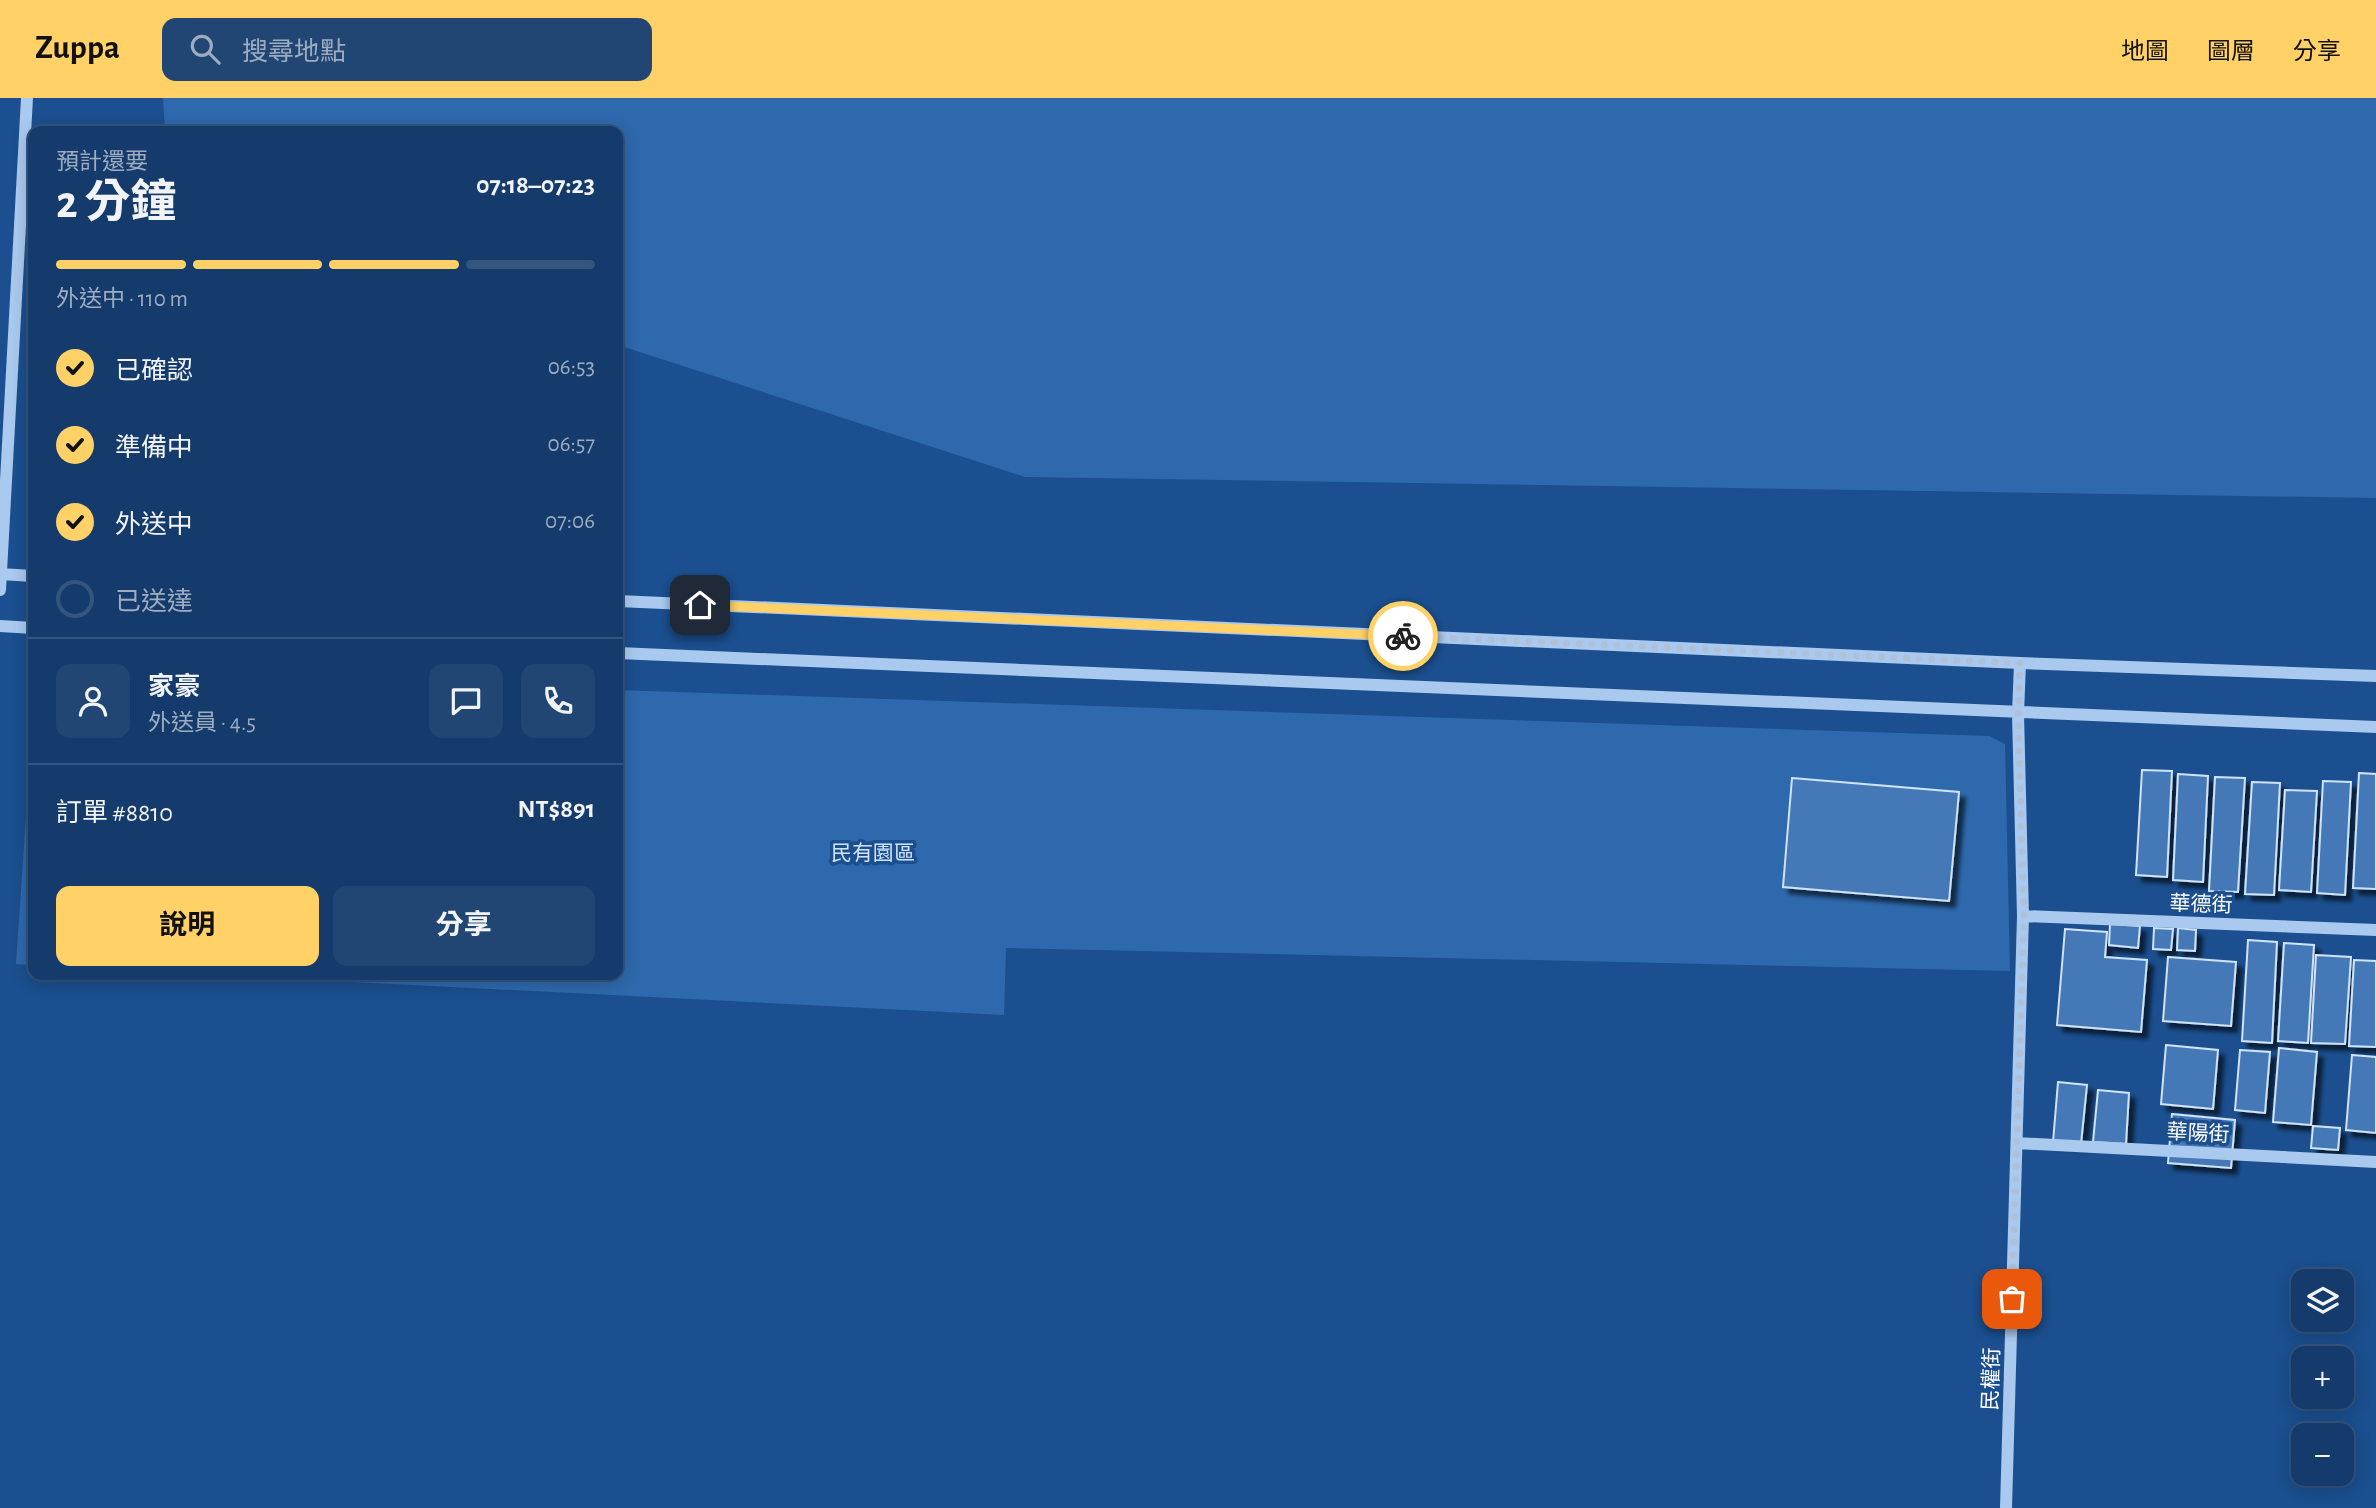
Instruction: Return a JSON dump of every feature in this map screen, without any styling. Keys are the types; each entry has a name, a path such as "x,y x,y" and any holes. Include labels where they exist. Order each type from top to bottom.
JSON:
{"street":[{"path":"0,590 27,98"},
{"path":"1,574 28,576"},
{"path":"623,601 2020,663 2376,676"},
{"path":"0,626 28,628"},
{"path":"623,653 2376,727"},
{"name":"民權街","path":"2006,1508 2024,916 2018,714 2020,663"},
{"name":"華德街","path":"2024,916 2376,930"},
{"name":"華陽街","path":"2017,1143 2376,1162"}],"green space":[{"path":"163,98 2376,98 2376,498 1025,477 623,347 623,126 165,126"},
{"name":"民有園區","path":"623,690 1989,736 2005,744 2010,971 1006,948 1004,1015 315,980 623,980"},
{"path":"28,787 28,965 16,964"}],"building":[{"path":"2142,770 2172,771 2167,877 2136,875"},
{"path":"2359,773 2376,774 2376,889 2353,888"},
{"path":"2178,774 2208,776 2203,882 2173,880"},
{"path":"2215,777 2245,778 2238,892 2209,891"},
{"path":"1792,778 1959,792 1949,901 1783,887"},
{"path":"2323,781 2351,782 2345,895 2317,893"},
{"path":"2252,782 2280,783 2274,895 2245,894"},
{"path":"2285,790 2317,791 2311,892 2279,890"},
{"path":"2110,924 2140,926 2138,948 2109,945"},
{"path":"2154,928 2173,929 2171,950 2153,949"},
{"path":"2178,928 2196,930 2195,951 2177,950"},
{"path":"2065,929 2107,932 2105,957 2147,960 2141,1032 2057,1025"},
{"path":"2248,940 2277,942 2272,1043 2242,1041"},
{"path":"2284,943 2314,945 2308,1043 2278,1041"},
{"path":"2316,955 2351,957 2345,1044 2311,1043"},
{"path":"2168,957 2236,962 2231,1026 2163,1021"},
{"path":"2354,960 2376,961 2376,1047 2349,1046"},
{"path":"2166,1045 2218,1050 2213,1109 2161,1104"},
{"path":"2279,1048 2317,1052 2311,1125 2273,1122"},
{"path":"2240,1050 2270,1052 2265,1113 2235,1110"},
{"path":"2352,1055 2376,1057 2376,1133 2346,1130"},
{"path":"2058,1082 2087,1085 2081,1144 2053,1142"},
{"path":"2098,1090 2129,1093 2126,1144 2093,1142"},
{"path":"2172,1114 2235,1120 2231,1168 2168,1163"},
{"path":"2313,1126 2340,1128 2338,1150 2311,1148"}],"way so far":[{"path":"1403,636 2020,663 2018,714 2024,916 2012,1299"}],"route":[{"path":"700,605 1403,636"}]}
